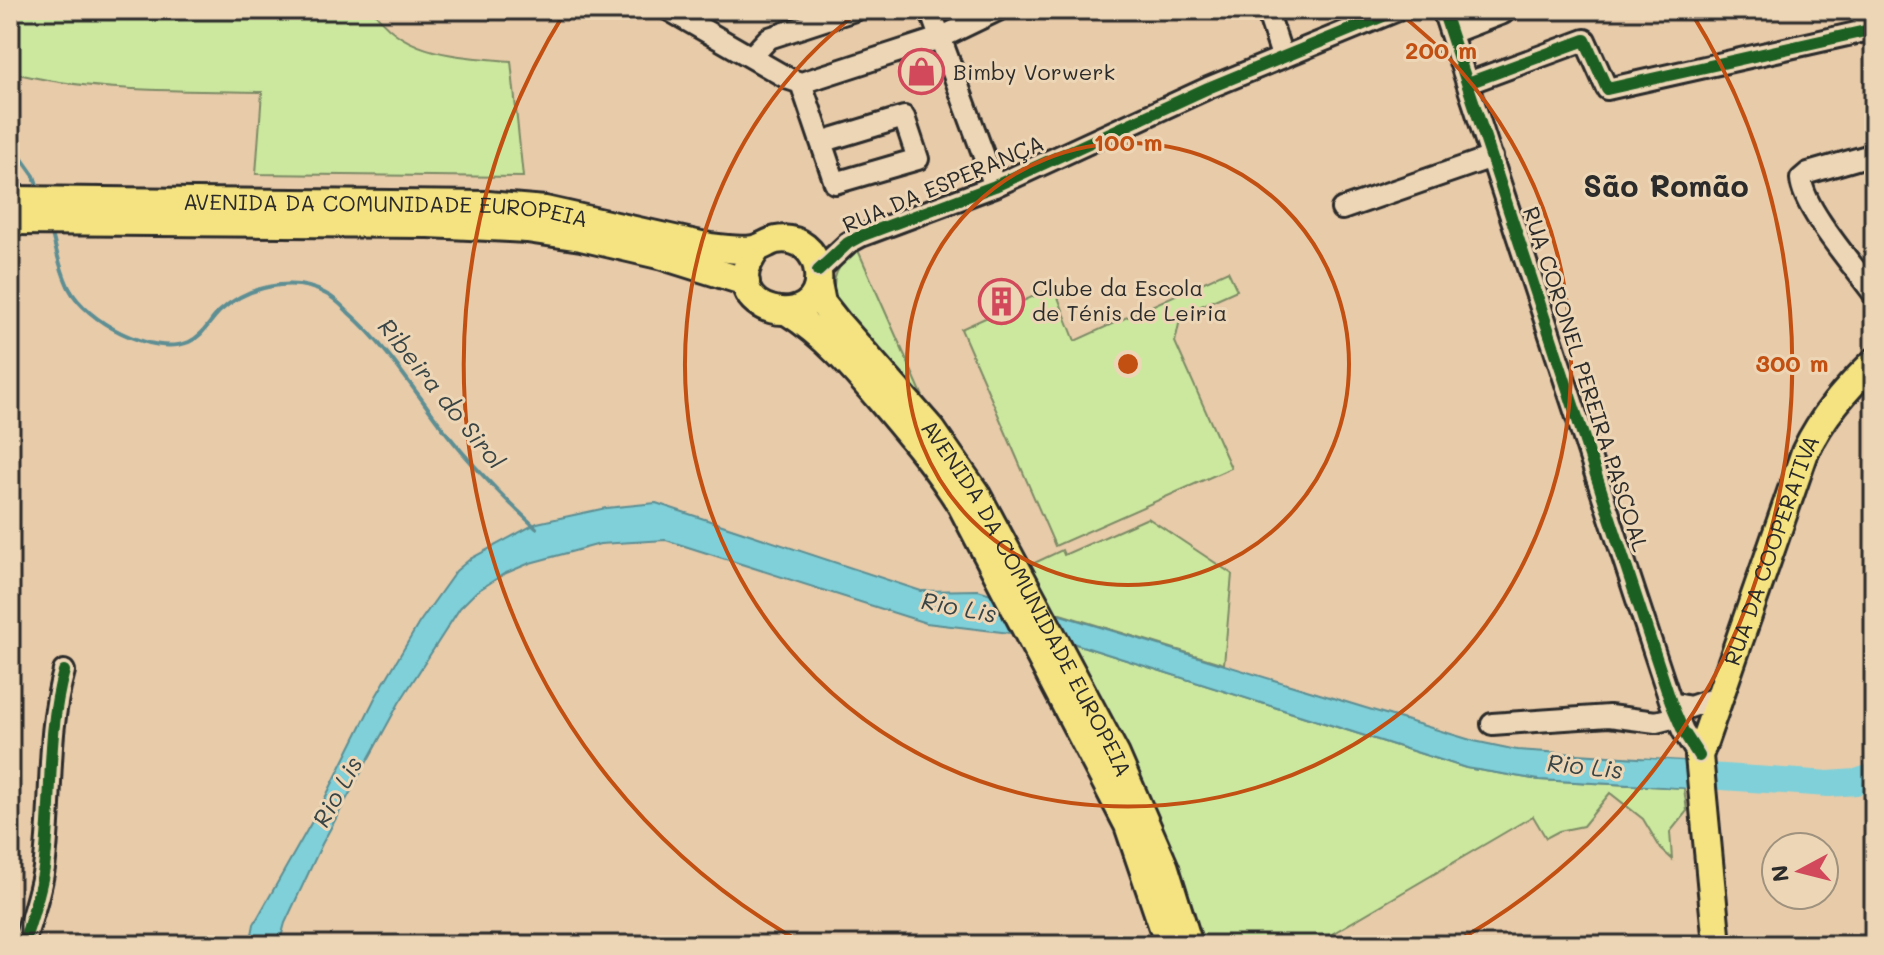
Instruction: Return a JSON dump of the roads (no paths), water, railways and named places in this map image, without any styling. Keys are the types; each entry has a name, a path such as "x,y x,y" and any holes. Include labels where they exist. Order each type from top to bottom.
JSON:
{"main road":[{"name":"AVENIDA DA COMUNIDADE EUROPEIA","path":"132,212 488,205 545,210 710,247 757,249 775,240 799,242 815,267 822,303 903,395 977,495 1013,581 1072,694 1128,825 1169,945"},
{"name":"AVENIDA DA COMUNIDADE EUROPEIA","path":"11,210 132,212 527,229 581,237 663,256 746,282 757,302 776,312 788,312 829,342 915,440 1013,581"},
{"path":"746,282 750,258 757,249"},
{"path":"788,312 811,299 815,267"},
{"name":"RUA DA COOPERATIVA","path":"1699,756 1805,452 1824,417 1874,362"},
{"name":"AVENIDA DA COMUNIDADE EUROPEIA","path":"1072,694 1116,755 1165,868 1189,945"},
{"path":"1699,756 1717,945"}],"street":[{"path":"669,10 801,83 940,38 998,10"},
{"path":"751,57 769,38 855,10"},
{"path":"930,10 995,186"},
{"path":"1267,10 1282,56"},
{"name":"RUA DA ESPERANÇA","path":"815,267 848,243 995,186 1208,88 1398,10"},
{"name":"RUA CORONEL PEREIRA PASCOAL","path":"1443,10 1673,710 1699,756"},
{"path":"1468,83 1585,40 1607,89 1874,29 1858,10"},
{"path":"1451,33 1503,13"},
{"path":"801,83 821,142 835,183 918,159 904,117 821,142"},
{"path":"1874,154 1808,173 1801,179 1811,208 1874,294"},
{"path":"1342,209 1492,157"},
{"path":"23,945 44,868 53,735 64,671"},
{"path":"1492,724 1609,716 1656,722 1673,710 1719,697"}],"water":[{"name":"Rio Lis","path":"656,503 921,591 978,590 1474,741 1517,750 1683,761 1684,788 1539,780 1466,768 1060,639 926,623 666,540 600,544 530,563 504,574 476,592 460,608 399,703 322,844 285,923 279,945 250,945 254,924 323,802 375,698 419,623 456,571 470,559 537,523 606,508"}],"waterway":[{"name":"Ribeira do Sirol","path":"10,142 34,176 39,191"},
{"name":"Ribeira do Sirol","path":"51,230 63,274 78,300 105,324 157,345 189,342 202,333 230,303 270,286 299,285 329,296 377,341 458,448 536,528"},
{"name":"Rio Lis","path":"1647,772 1829,784 1856,782 1874,776"}],"place":[{"name":"Bimby Vorwerk","path":"922,72"},
{"name":"Clube da Escola de Ténis de Leiria","path":"1001,301"}],"district":[{"name":"São Romão","path":"1666,187"}]}
